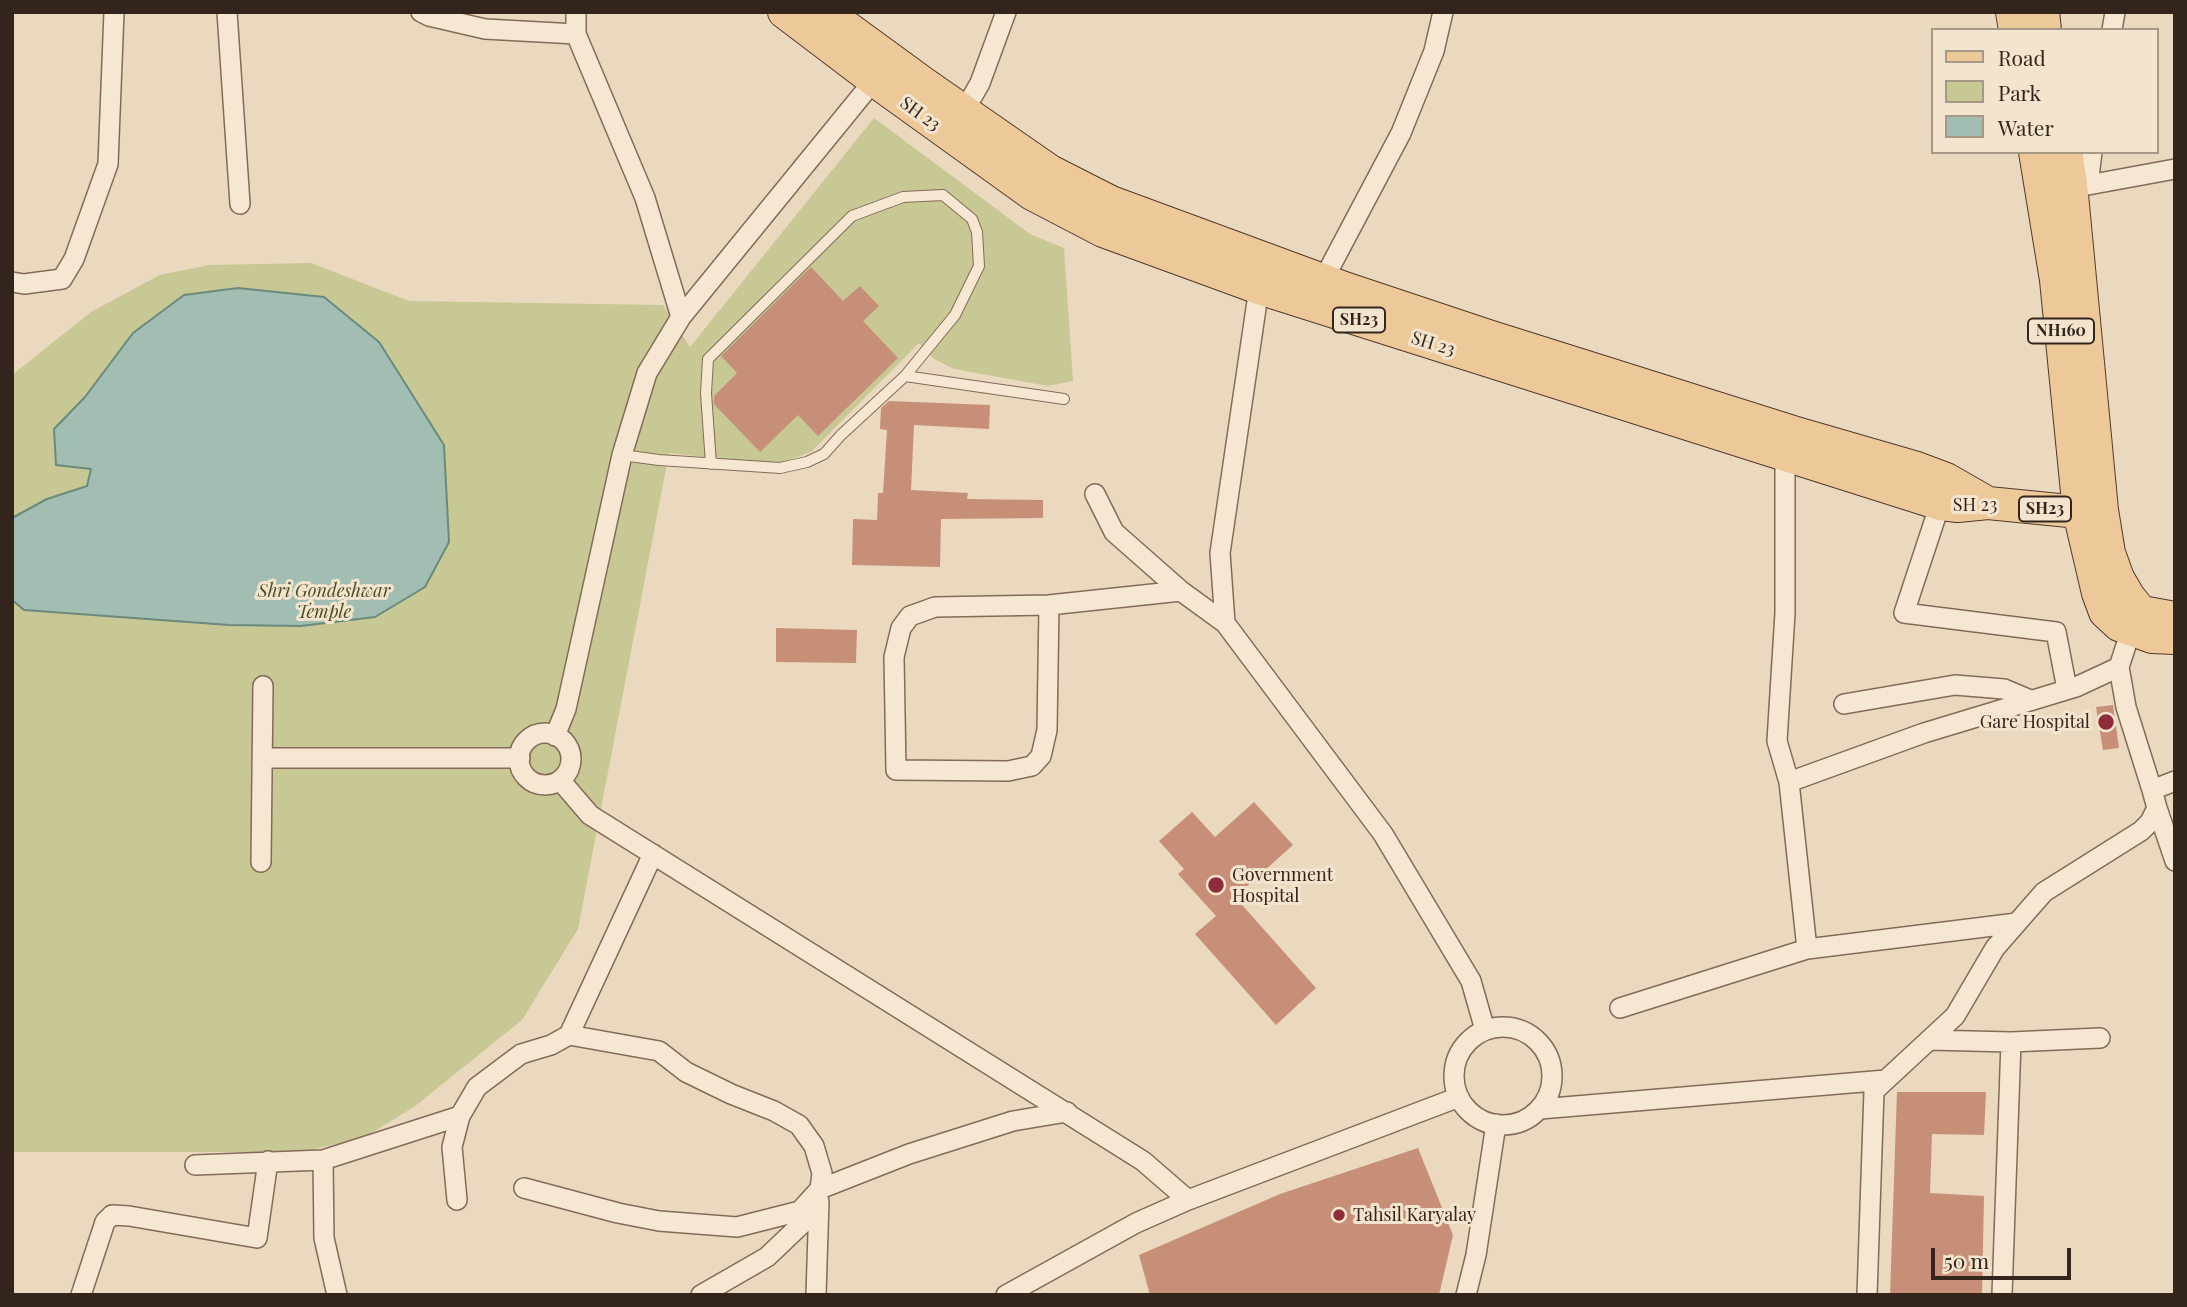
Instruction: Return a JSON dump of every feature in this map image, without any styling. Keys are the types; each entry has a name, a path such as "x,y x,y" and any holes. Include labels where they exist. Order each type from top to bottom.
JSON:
{"main road":[{"path":"826,12 882,70 964,111 997,152 1050,171 1264,274 1525,360 1864,466 1914,467 1946,479 1988,503"},
{"name":"SH 23","path":"789,14 882,70 997,152"},
{"name":"NH160","path":"2035,154 2091,511 2089,560 2105,612 2119,625 2134,619 2152,636 2172,624"},
{"path":"2067,154 2079,185 2091,511"},
{"name":"SH 23","path":"1864,466 1940,504 1958,506 1988,503 2091,511"}],"street":[{"path":"12,282 24,285 62,279 74,259 108,164 114,12"},
{"path":"227,12 240,204"},
{"path":"421,12 485,29 576,34"},
{"path":"576,12 576,34 645,198 681,317"},
{"path":"964,111 980,83 1006,12"},
{"path":"1317,293 1401,133 1434,51 1443,12"},
{"path":"555,736 566,709 622,456 647,373 681,317 882,70"},
{"path":"2079,185 2091,154"},
{"path":"2079,185 2175,169"},
{"path":"1225,622 1220,553 1264,274"},
{"path":"1789,443 1785,613 1777,741 1790,782 1807,948"},
{"path":"1094,494 1114,532 1181,591 1225,622 1383,834 1471,981 1485,1030"},
{"path":"1940,504 1904,613 2056,632 2067,689"},
{"path":"1049,606 1047,730 1041,756 1031,766 1008,771 896,770 894,657 901,628 911,616 935,607 1049,606 1181,591"},
{"path":"2134,619 2119,667 2126,707 2162,811 2175,861"},
{"path":"1790,782 1924,733 2067,689 2119,667"},
{"path":"1844,704 1955,685 2004,689 2030,700"},
{"path":"261,862 263,686"},
{"path":"542,733 555,736 566,743 571,760 570,768 561,780 552,784 536,783 524,773 520,758 526,741 542,733"},
{"path":"262,758 520,758"},
{"path":"561,780 590,815 1067,1112 1143,1161 1188,1200"},
{"path":"1867,1295 1874,1091 1955,1016 1995,948 2044,892 2141,831 2162,811 2175,781"},
{"path":"457,1200 453,1147 460,1116 477,1087 521,1054 551,1045 569,1035 653,854"},
{"path":"1620,1008 1807,948 2017,923"},
{"path":"1501,1026 1517,1028 1532,1035 1544,1047 1551,1062 1553,1079 1549,1095 1540,1109 1527,1119 1511,1124 1496,1124 1481,1119 1469,1110 1460,1097 1455,1083 1455,1067 1461,1052 1471,1039 1485,1030 1501,1026"},
{"path":"569,1035 659,1051 686,1072 799,1125 814,1146 822,1173 816,1295"},
{"path":"1929,1040 2011,1042 2100,1038"},
{"path":"2002,1295 2011,1042"},
{"path":"1540,1109 1886,1080"},
{"path":"1006,1295 1136,1223 1188,1200 1460,1097"},
{"path":"524,1188 659,1221 737,1227 800,1211 820,1189 909,1154 1013,1121 1067,1112"},
{"path":"195,1165 323,1160 460,1116"},
{"path":"1466,1295 1476,1255 1496,1124"},
{"path":"323,1160 324,1238 337,1295"},
{"path":"81,1295 105,1222 112,1215 257,1238 268,1161"},
{"path":"701,1295 767,1257 808,1218 820,1189"}],"lane":[{"path":"622,456 710,464 780,468 807,463 824,454 905,376 955,315 979,266 977,232 972,219 943,195 904,197 852,216 708,359 706,393 710,464"},
{"path":"905,376 1064,399"}],"green space":[{"name":"Shri Gondeshwar Temple","path":"874,118 1030,234 1064,248 1073,381 1048,386 954,369 934,359 919,343 811,452 775,465 669,453 578,929 522,1020 414,1107 363,1138 301,1152 12,1152 12,375 91,312 160,275 209,265 311,263 409,301 663,305 690,347"}],"water":[{"path":"238,288 324,297 379,342 444,445 449,542 425,587 375,617 301,626 229,625 24,610 12,600 12,518 47,499 87,486 91,469 56,465 54,429 85,397 133,333 184,295"}],"building":[{"path":"811,267 843,301 860,286 879,306 863,321 898,358 818,436 798,415 760,452 714,404 714,396 737,373 721,356"},
{"path":"889,401 990,405 989,429 914,425 911,490 968,493 967,499 1043,500 1043,518 941,519 940,567 852,565 853,519 877,520 878,493 883,493 887,430 880,429 881,408"},
{"path":"776,628 857,630 856,663 776,662"},
{"path":"2113,705 2119,748 2103,750 2096,707"},
{"path":"1254,802 1293,845 1235,897 1316,988 1276,1025 1195,934 1216,916 1178,874 1184,869 1159,841 1192,812 1215,837"},
{"path":"1897,1092 1986,1092 1984,1135 1932,1134 1930,1193 1984,1196 1982,1295 1890,1295"},
{"name":"Tahsil Karyalay","path":"1418,1148 1453,1235 1439,1295 1150,1295 1139,1255 1280,1194"}],"place":[{"name":"Gare Hospital","path":"2106,722"},
{"name":"Government Hospital","path":"1216,885"},
{"name":"Tahsil Karyalay","path":"1339,1215"}]}
